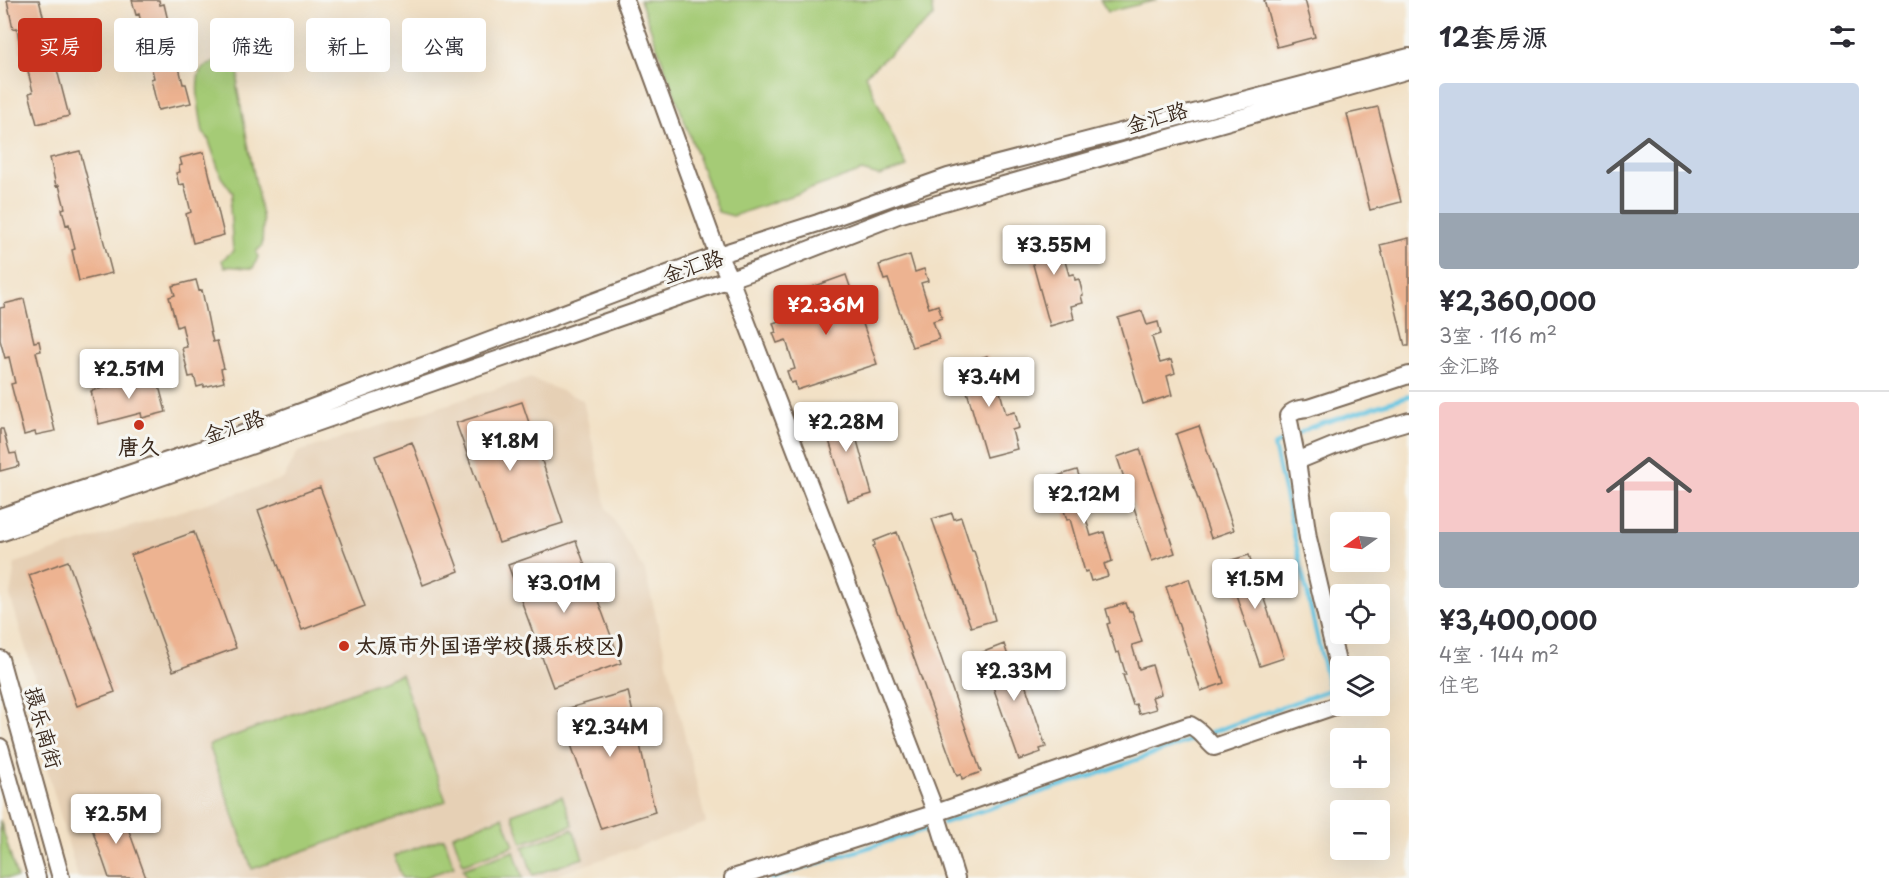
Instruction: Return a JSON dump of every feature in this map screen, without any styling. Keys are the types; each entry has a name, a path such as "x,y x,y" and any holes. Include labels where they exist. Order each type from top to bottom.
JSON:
{"street":[{"path":"626,0 717,255 729,279 936,813 956,878"},
{"name":"金汇路","path":"0,518 200,450 717,255 818,224 948,177 1409,57"},
{"name":"金汇路","path":"0,533 729,279 898,214 1409,70"},
{"path":"1336,656 1308,538 1288,416 1297,409 1328,402 1409,375"},
{"path":"1297,461 1358,436 1409,422"},
{"name":"摄乐南街","path":"0,659 61,878"},
{"path":"733,878 936,813 1190,725 1214,747 1330,708"},
{"path":"0,747 37,878"}],"shaded area":[{"name":"太原市外国语学校(摄乐校区)","path":"530,378 583,400 607,509 645,571 706,823 548,878 78,878 42,751 40,696 10,596 15,563 283,479 298,452"}],"green space":[{"path":"640,0 931,0 933,17 865,75 907,167 879,176 862,171 733,216 718,212"},
{"path":"1100,0 1157,0 1108,12"},
{"path":"210,63 210,72 238,72 239,75 237,87 263,221 262,246 256,252 258,257 253,268 224,267 222,260 233,251 230,207 233,193 221,177 208,138 203,133 198,83 201,70"},
{"path":"401,674 446,801 252,869 209,745"},
{"path":"562,796 573,825 522,843 512,814"},
{"path":"503,817 514,846 463,864 453,835"},
{"path":"0,820 17,878 0,878"},
{"path":"573,829 583,858 533,875 523,847"},
{"path":"444,838 454,867 422,878 402,878 394,856"},
{"path":"514,851 523,878 467,878 463,869"}],"building":[{"path":"7,0 39,0 44,18 18,18 18,35 17,28 13,29"},
{"path":"132,0 159,0 160,5 164,4 167,18 140,18 139,14 136,15"},
{"path":"1264,0 1305,0 1315,37 1277,47"},
{"path":"28,72 58,72 69,116 37,124 29,93 33,92"},
{"path":"153,72 180,72 191,103 158,110 151,79 154,78"},
{"path":"1378,107 1401,202 1370,210 1347,114"},
{"path":"80,151 112,273 79,281 72,250 75,249 69,224 66,225 62,209 65,208 59,185 56,186 50,158"},
{"path":"204,152 224,235 193,243 186,214 191,212 184,184 179,185 176,173 180,172 179,166 182,165 180,158"},
{"path":"1042,227 1044,237 1056,234 1057,238 1062,237 1065,250 1062,251 1069,275 1074,274 1075,280 1079,279 1083,295 1081,296 1083,303 1071,306 1074,319 1050,326 1024,232"},
{"path":"1409,238 1409,346 1405,346 1380,245"},
{"path":"910,255 915,272 924,269 928,281 921,283 929,308 938,305 942,318 933,321 939,339 912,347 888,279 884,280 879,265"},
{"path":"846,275 877,364 797,390 795,382 791,383 787,371 795,369 786,340 777,343 773,333 776,332 773,323 808,312 801,291"},
{"path":"196,280 199,291 202,290 213,342 217,341 224,368 221,369 224,382 204,387 204,385 197,387 194,376 189,377 182,348 187,347 182,325 177,327 169,297 175,295 172,286"},
{"path":"24,299 34,342 39,341 41,351 36,352 55,431 36,435 35,432 24,435 11,384 15,383 9,357 5,358 0,340 0,308 5,307 4,304"},
{"path":"1142,311 1147,325 1158,322 1161,334 1152,337 1160,363 1171,360 1175,373 1167,376 1172,395 1143,404 1118,318"},
{"path":"987,356 989,363 992,362 1006,414 1015,412 1019,428 1012,430 1017,449 986,457 964,381 967,380 962,363"},
{"path":"156,375 166,412 142,418 141,413 99,424 91,391"},
{"path":"522,402 563,523 499,543 456,423"},
{"path":"847,410 852,428 861,426 864,435 856,437 872,494 848,501 828,437 821,439 815,420"},
{"path":"1199,426 1234,530 1211,538 1176,434"},
{"path":"0,429 3,429 10,454 16,453 19,466 0,471"},
{"path":"412,442 459,571 423,585 375,456"},
{"path":"1140,449 1175,553 1152,561 1117,457"},
{"path":"1077,470 1080,479 1084,478 1093,509 1084,512 1091,536 1104,532 1112,561 1104,564 1108,576 1091,581 1088,571 1085,572 1070,519 1067,520 1058,491 1061,490 1057,476"},
{"path":"320,487 365,606 302,630 258,510"},
{"path":"952,513 954,519 961,517 995,620 971,627 932,519"},
{"path":"194,532 236,648 173,671 131,555"},
{"path":"897,532 981,772 962,779 961,774 957,776 873,546 874,541"},
{"path":"576,541 621,663 553,687 508,565"},
{"path":"1249,555 1284,658 1260,666 1225,562"},
{"path":"68,561 115,692 77,706 29,575"},
{"path":"1189,579 1224,683 1201,691 1166,587"},
{"path":"1126,603 1129,612 1132,611 1142,642 1132,645 1139,669 1152,665 1161,694 1152,697 1156,709 1139,714 1136,704 1133,705 1123,675 1126,675 1119,652 1116,653 1107,624 1110,623 1106,609"},
{"path":"1004,644 1009,659 1016,657 1046,747 1040,749 1041,752 1019,760 981,653"},
{"path":"628,691 655,812 601,829 559,711"},
{"path":"120,806 146,878 109,878 88,817"}],"waterway":[{"path":"1296,435 1311,427 1409,396"},
{"path":"1207,734 1329,690 1274,446 1287,439"},
{"path":"943,823 1089,777 1197,738"},
{"path":"772,878 936,826"}],"place":[{"name":"唐久","path":"139,425"},
{"name":"太原市外国语学校(摄乐校区)","path":"344,646"}]}
